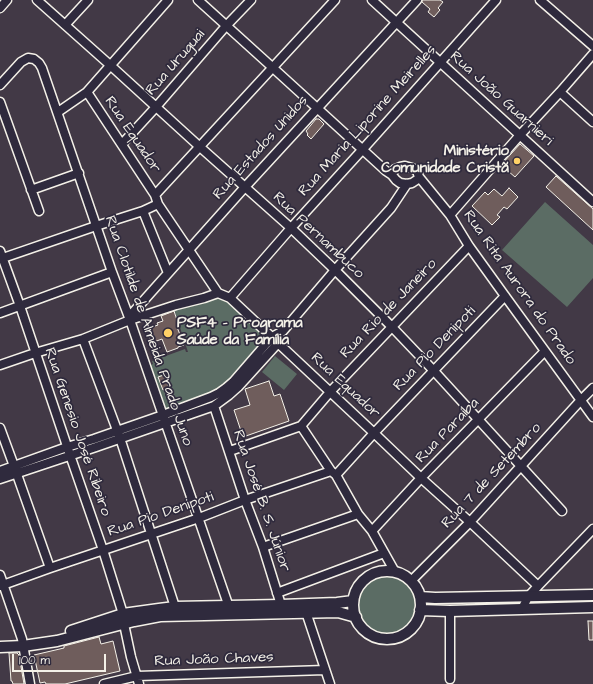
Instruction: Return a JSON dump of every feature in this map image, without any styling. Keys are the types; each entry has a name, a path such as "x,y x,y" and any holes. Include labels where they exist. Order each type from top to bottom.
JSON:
{"main road":[{"path":"385,571 403,575 411,581 420,597 421,606 416,623 410,630 402,635 384,639 367,632 360,626 353,609 353,601 356,591 361,583 376,573 385,571"},
{"path":"420,597 593,596"},
{"path":"124,619 281,605 353,601"},
{"path":"0,647 124,619 159,608 175,607 230,610 338,612 356,617"},
{"path":"420,610 593,607"},
{"path":"0,640 22,642"}],"street":[{"path":"0,8 7,0"},
{"name":"Rua Pernambuco","path":"37,0 245,186 335,270 434,371 562,511"},
{"path":"65,25 88,0"},
{"path":"58,112 87,92 168,0"},
{"path":"198,0 396,180 400,183 407,184 416,182 419,177 419,174 416,171 405,166 395,169 392,172 392,175"},
{"name":"Rua Uruguai","path":"122,144 226,26 251,0"},
{"path":"155,195 335,0"},
{"name":"Rua João Guarnieri","path":"372,0 593,202"},
{"name":"Rua Estados Unidos","path":"129,319 188,249 417,0"},
{"name":"Rua Maria Liporine Meirelles","path":"230,298 496,0"},
{"path":"540,0 593,46"},
{"path":"450,214 593,54"},
{"name":"Rua Clotilde de Almeida Prado Juno","path":"0,84 21,62 28,58 34,59 42,68 230,610"},
{"name":"Rua Equador","path":"87,92 155,195 158,204 218,293 230,298 538,586"},
{"path":"560,92 593,122"},
{"path":"0,102 38,211"},
{"path":"31,190 78,173"},
{"name":"Rua Rita Aurora do Prado","path":"419,177 450,214 469,246 593,417"},
{"path":"164,419 218,394 234,382 275,340 391,208 407,184"},
{"path":"1,256 143,211 158,204"},
{"path":"143,211 168,273"},
{"name":"Rua Rio de Janeiro","path":"302,426 330,392 469,246"},
{"name":"Rua Genesio José Ribeiro","path":"1,256 20,306 103,550 124,619 138,680"},
{"path":"0,313 112,272"},
{"path":"0,366 35,353 83,339 129,319 218,293"},
{"name":"Rua Pio Denipoti","path":"2,585 151,533 199,518 245,500 333,473 374,433 505,296"},
{"path":"83,339 118,434 175,607"},
{"path":"0,471 15,469 70,455 118,434 164,419 214,406 238,387 275,340"},
{"name":"Rua Paraíba","path":"372,531 421,478 545,351"},
{"name":"Rua 7 de Setembro","path":"411,581 470,522 593,388"},
{"name":"Rua José B. S. Júnior","path":"214,406 245,500 263,547 281,605"},
{"path":"230,451 302,426 358,514 372,531 395,572"},
{"path":"0,428 50,568"},
{"path":"0,479 15,469 67,447 95,443"},
{"path":"263,547 358,514"},
{"path":"522,608 528,597 538,586 593,530"},
{"path":"277,593 384,553"},
{"path":"0,575 2,585 22,642 30,684"},
{"path":"450,610 450,679"},
{"path":"306,612 330,684"},
{"name":"Rua João Chaves","path":"104,684 138,680 325,670"}],"green space":[{"path":"545,202 593,245 593,278 567,307 502,250"},
{"path":"219,296 226,299 270,339 223,388 164,412 148,366 153,364 152,361 185,349 186,352 188,352 173,306"},
{"path":"275,356 297,374 284,390 262,372"},
{"path":"381,575 393,575 409,584 416,594 418,606 416,618 409,628 393,637 381,637 370,632 361,623 356,612 356,600 361,589 370,580"}],"building":[{"path":"422,0 440,0 443,2 438,8 440,10 434,17 428,12 430,9 422,2"},
{"path":"316,119 319,119 324,124 311,139 307,135 308,134 306,131"},
{"name":"Ministério Comunidade Cristã","path":"520,144 534,156 515,177 501,165"},
{"path":"556,176 593,209 593,230 546,187"},
{"path":"509,188 518,197 507,209 504,207 497,215 500,217 492,225 472,206 485,192 488,195 494,189 502,196"},
{"name":"PSF4 - Programa Saúde da Família","path":"174,311 179,326 177,327 184,345 167,352 162,339 151,343 146,329 158,325 157,323 163,321 161,316"},
{"path":"164,375 169,388 163,390 158,377"},
{"path":"269,381 274,396 280,394 289,421 243,437 234,410 250,405 245,389"},
{"path":"588,621 593,621 593,640 589,640"},
{"path":"99,637 101,644 113,641 120,671 65,684 40,683 34,655 64,648 64,646"},
{"path":"9,653 17,653 19,655 24,684 13,684 11,681"}],"place":[{"name":"Ministério Comunidade Cristã","path":"517,161"},
{"name":"PSF4 - Programa Saúde da Família","path":"168,333"}]}
